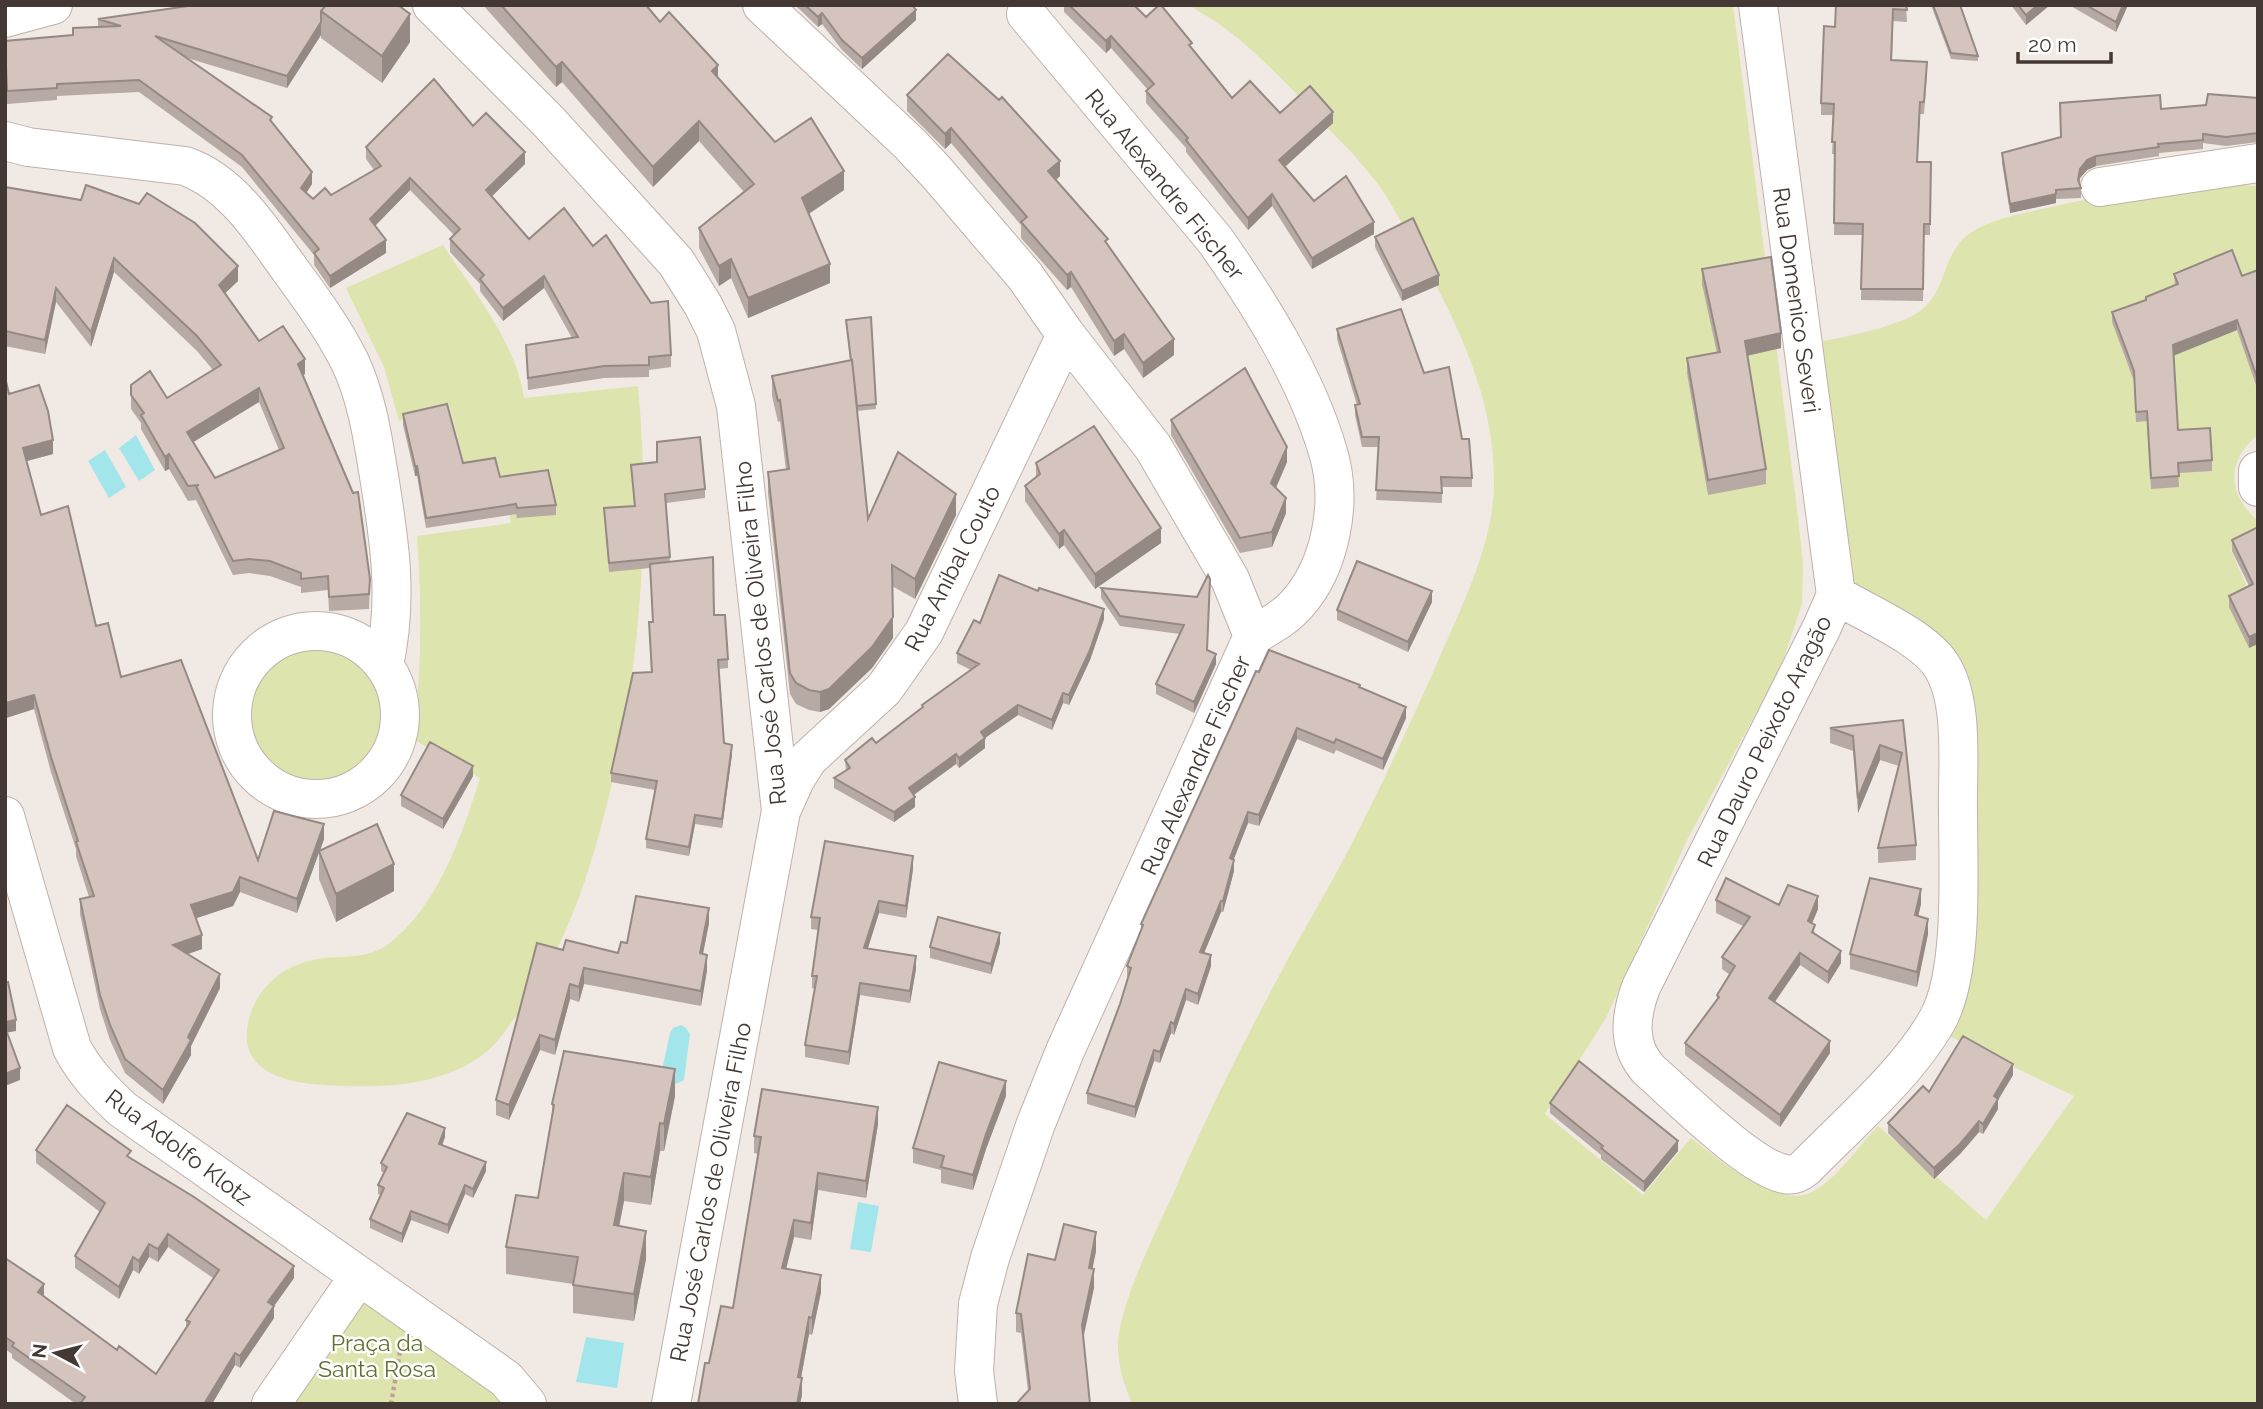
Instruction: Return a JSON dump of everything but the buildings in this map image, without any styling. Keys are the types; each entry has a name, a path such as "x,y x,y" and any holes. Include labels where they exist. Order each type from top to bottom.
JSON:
{"street":[{"path":"5,18 52,5"},
{"name":"Rua José Carlos de Oliveira Filho","path":"432,5 549,122 655,238 690,282 716,331 736,406 781,811 671,1404"},
{"path":"762,5 910,144 1025,276 1066,335 1153,447 1230,579 1254,636"},
{"name":"Rua Domenico Severi","path":"1758,5 1836,595"},
{"name":"Rua Alexandre Fischer","path":"978,1404 974,1371 978,1304 990,1258 1035,1126 1071,1038 1254,636 1295,607 1315,578 1326,547 1333,513 1328,453 1304,391 1241,277 1215,240 1026,14"},
{"path":"5,141 28,147 186,166 208,175 254,221 277,250 341,345 359,384 366,405 391,559 393,609 384,665 397,691 400,705 394,748 366,783 354,791 327,799 297,798 270,786 248,765 239,751 234,735 233,702 244,671 266,646 296,632 329,631 360,642 384,665"},
{"path":"2100,187 2258,163"},
{"name":"Rua Aníbal Couto","path":"781,811 808,759 884,689 924,632 1066,335"},
{"path":"2258,471 2258,487"},
{"name":"Rua Dauro Peixoto Aragão","path":"1836,595 1923,645 1942,666 1947,676 1953,701 1958,751 1956,930 1946,1002 1920,1046 1903,1069 1805,1168 1798,1174 1788,1175 1774,1171 1745,1153 1649,1070 1635,1049 1633,1019 1641,987 1816,640 1836,595"},
{"name":"Rua Adolfo Klotz","path":"5,816 72,1048 83,1069 122,1109 506,1379 527,1404"},
{"path":"271,1404 359,1276"}],"path":[{"path":"391,1404 402,1337"}],"green space":[{"path":"1189,5 1733,5 1797,509 1803,563 1802,604 1780,669 1687,840 1606,1018 1545,1114 1643,1195 1691,1138 1749,1180 1767,1189 1800,1196 1814,1191 1831,1178 1878,1126 1986,1220 2074,1096 1943,1033 1962,707 1847,592 1820,342 1875,329 1916,314 1932,299 1951,257 1963,239 1980,227 1997,220 2122,193 2204,185 2258,186 2258,435 2240,456 2234,478 2241,500 2258,521 2258,538 2231,550 2258,612 2258,1404 1133,1404 1122,1374 1118,1347 1124,1311 1131,1290 1225,1081 1344,858 1415,712 1473,580 1487,534 1494,487 1488,423 1471,362 1431,275 1388,199 1359,161 1271,68 1230,32"},
{"path":"443,245 503,337 519,377 524,398 638,386 642,438 643,543 628,701 607,804 575,908 540,981 499,1038 488,1051 464,1067 426,1080 386,1086 309,1084 268,1072 250,1053 247,1040 248,1023 257,999 273,980 293,966 318,959 373,952 390,943 407,927 422,909 447,867 480,778 413,739 420,638 417,536 511,523 498,463 465,467 450,408 399,421 384,367 346,288"},
{"path":"315,650 341,655 363,670 378,692 383,718 378,744 363,766 341,781 315,786 289,781 267,766 252,744 247,718 252,692 267,670 289,655"},
{"name":"Praça da Santa Rosa","path":"365,1302 517,1404 285,1404 344,1316"}],"water":[{"path":"136,435 155,470 139,481 119,448"},
{"path":"105,450 126,487 109,498 88,461"},
{"path":"681,1025 690,1034 684,1080 674,1084 661,1075 670,1033 673,1028"},
{"path":"858,1202 879,1206 871,1252 850,1249"},
{"path":"586,1337 624,1343 617,1388 576,1382"}]}
